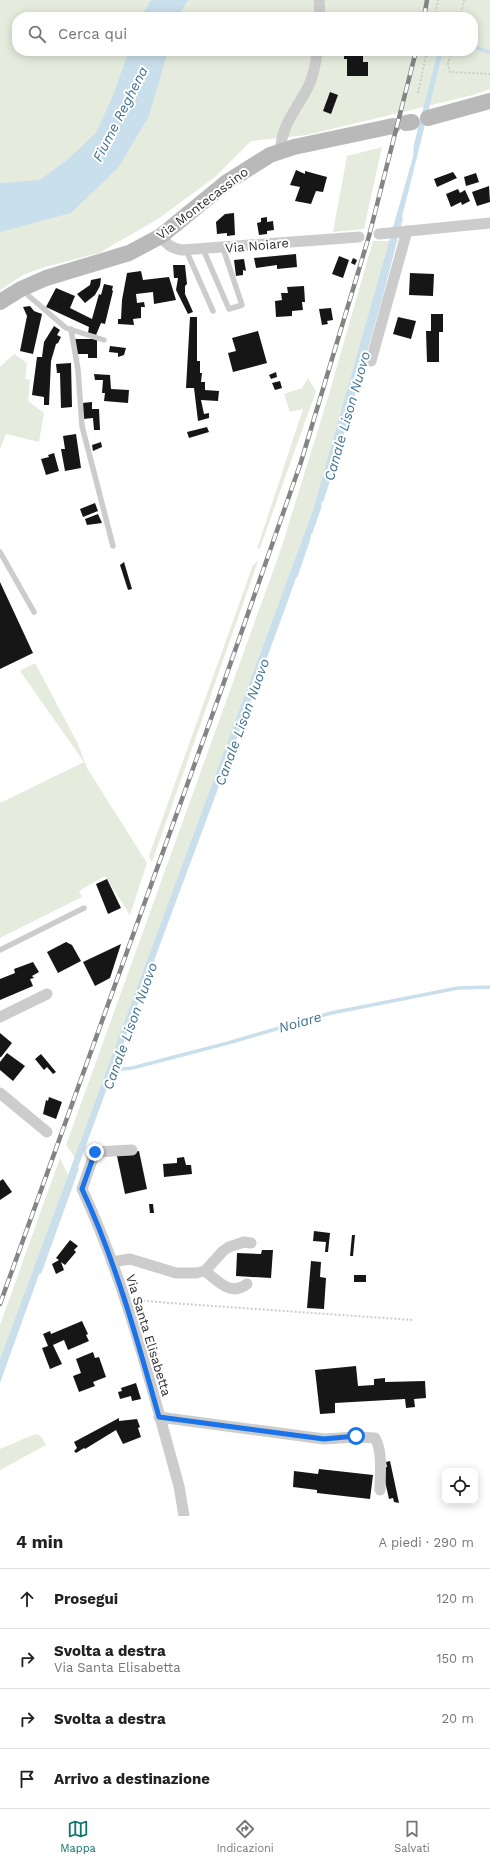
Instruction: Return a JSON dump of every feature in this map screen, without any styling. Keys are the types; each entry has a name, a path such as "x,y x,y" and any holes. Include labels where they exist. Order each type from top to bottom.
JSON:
{"street":[{"path":"319,0 320,12"},
{"path":"316,56 312,77 286,125 281,142 281,151 404,124"},
{"path":"428,118 490,101"},
{"name":"Via Montecassino","path":"0,302 20,289 46,278 129,253 161,236 226,182 257,161 281,151"},
{"path":"379,234 490,223"},
{"path":"371,361 405,231"},
{"name":"Via Noiare","path":"161,236 166,244 173,249 186,250 359,237"},
{"path":"0,1017 47,994"},
{"path":"0,1093 47,1132"},
{"name":"Via Santa Elisabetta","path":"132,1150 95,1152 82,1189 97,1222 125,1298 179,1486 184,1516"},
{"path":"205,1271 223,1251 229,1247 244,1242 251,1243"},
{"path":"112,1262 130,1259 176,1273 205,1271 225,1287 233,1290 241,1289 247,1284"},
{"path":"159,1417 324,1439 356,1436 375,1438 380,1454 380,1490"}],"lane":[{"path":"203,249 229,309 242,305 223,248"},
{"path":"186,250 213,311"},
{"path":"20,289 66,328 104,340"},
{"path":"71,329 78,370 82,426 113,546"},
{"path":"0,552 34,612"},
{"path":"0,950 84,908"}],"path":[{"path":"435,12 438,0"},
{"path":"461,12 464,0"},
{"path":"418,93 426,56"},
{"path":"450,56 448,64 450,72 490,74"},
{"path":"125,1298 170,1303 413,1320"}],"green space":[{"path":"0,0 490,0 490,89 473,95 307,135 251,141 215,177 158,219 99,253 45,267 23,275 0,290"},
{"path":"382,147 364,229 333,232 347,156"},
{"path":"373,241 390,241 313,510 75,1158 66,1145 281,549 329,394"},
{"path":"14,354 27,363 25,379 30,380 28,401 44,413 39,442 6,434 0,449 0,367"},
{"path":"308,378 316,391 260,548 257,549 303,409 290,412 284,394 302,388"},
{"path":"258,561 152,862 149,856 253,565"},
{"path":"35,663 78,744 87,768 147,863 130,915 105,876 79,891 82,897 0,938 0,803 84,762 20,671"},
{"path":"60,1158 68,1175 0,1365 0,1325"},
{"path":"35,1434 41,1436 46,1445 0,1470 0,1449"}],"water":[{"path":"151,0 188,0 181,12 144,12"},
{"name":"Fiume Reghena","path":"127,56 167,56 149,116 118,168 71,213 0,232 0,183 40,180 68,159 96,133 111,100"},
{"path":"437,56 442,56 391,260 363,364 319,511 273,641 51,1240 0,1383 0,1360 313,510 413,157 414,144"}],"building":[{"path":"344,56 363,56 363,62 368,62 368,76 347,76 347,59 344,59"},
{"path":"330,92 338,95 331,114 323,111"},
{"path":"296,170 305,174 305,171 327,177 323,192 316,191 311,204 295,201 300,187 290,185"},
{"path":"453,172 457,178 437,187 434,179"},
{"path":"476,173 479,182 466,186 464,177"},
{"path":"489,186 490,202 477,206 472,192"},
{"path":"458,189 460,193 465,190 470,201 462,205 461,202 451,207 446,194"},
{"path":"234,213 235,235 227,236 227,233 217,234 216,222 225,214"},
{"path":"267,217 267,222 273,221 274,230 267,231 267,234 259,235 257,223 261,222 261,218"},
{"path":"296,254 297,267 277,269 277,265 256,268 254,258"},
{"path":"339,256 349,260 343,278 332,274"},
{"path":"353,258 357,260 355,265 351,263"},
{"path":"244,259 246,271 243,270 243,275 236,276 234,260"},
{"path":"173,265 185,265 187,284 185,286 185,294 193,312 188,314 176,290 178,278 174,278"},
{"path":"141,271 143,280 169,277 176,300 154,304 153,292 136,294 137,303 144,302 145,307 141,307 141,318 133,319 134,325 118,324 118,319 121,319 122,300 127,273"},
{"path":"410,273 434,274 433,296 409,295"},
{"path":"101,278 100,286 95,295 85,303 77,294 90,285 91,280"},
{"path":"104,284 113,286 113,291 105,324 101,323 96,335 88,333 89,327 46,307 56,288 75,296 70,308 92,319 99,294 101,295"},
{"path":"304,286 305,302 302,302 303,310 292,311 292,316 276,317 275,301 282,300 281,293 288,293 287,287"},
{"path":"30,306 34,311 42,314 33,354 20,351 27,316 23,307"},
{"path":"331,308 333,320 327,321 328,324 322,325 319,309"},
{"path":"431,314 443,314 443,332 439,332 439,362 427,362 426,331 431,331"},
{"path":"190,317 197,317 197,361 200,361 200,373 202,373 201,382 205,382 205,390 219,391 218,401 201,400 204,414 209,413 209,418 198,421 194,388 186,388"},
{"path":"398,317 416,321 411,339 393,334"},
{"path":"54,326 60,330 57,335 61,337 56,344 51,361 49,405 44,405 44,397 32,395 37,357 42,357 44,342"},
{"path":"258,331 267,363 233,372 228,353 236,351 232,338"},
{"path":"75,339 97,339 97,358 88,358 88,354 75,354"},
{"path":"110,346 126,348 124,355 118,357 118,353 109,352"},
{"path":"71,363 72,407 61,408 60,373 57,373 56,364"},
{"path":"276,372 277,377 271,379 269,375"},
{"path":"94,374 110,375 111,389 129,390 128,403 104,401 105,393 102,393 103,380 95,380"},
{"path":"280,381 282,388 275,390 272,383"},
{"path":"92,402 92,409 99,409 100,430 94,430 93,418 83,419 82,403"},
{"path":"207,427 209,432 189,438 187,432"},
{"path":"76,434 81,468 65,471 61,449 65,449 63,436"},
{"path":"101,442 102,447 93,451 92,445"},
{"path":"54,453 59,471 46,475 41,459 49,457 48,455"},
{"path":"95,503 98,511 83,517 80,509"},
{"path":"98,514 102,523 87,525 85,519"},
{"path":"124,562 132,589 128,590 120,565"},
{"path":"0,582 33,653 0,669"},
{"path":"107,879 121,908 108,914 96,884"},
{"path":"66,942 72,945 81,961 58,973 47,952"},
{"path":"121,944 110,978 95,986 83,962"},
{"path":"33,962 39,972 32,976 34,978 30,979 33,986 0,1000 0,979 15,973 14,969"},
{"path":"0,1033 12,1043 1,1057 0,1057"},
{"path":"7,1053 25,1066 13,1081 0,1070 0,1062"},
{"path":"41,1054 56,1072 53,1074 47,1067 44,1070 35,1059"},
{"path":"49,1097 62,1102 56,1119 43,1114 46,1100 48,1101"},
{"path":"139,1151 147,1189 125,1194 117,1156"},
{"path":"184,1157 186,1165 191,1165 192,1174 164,1177 163,1164 177,1163 177,1158"},
{"path":"3,1179 12,1192 0,1200 0,1181"},
{"path":"149,1204 153,1204 154,1213 150,1213"},
{"path":"314,1231 330,1233 328,1252 325,1252 326,1242 313,1241"},
{"path":"352,1235 355,1235 353,1256 350,1256"},
{"path":"70,1240 78,1246 74,1250 76,1252 65,1265 61,1262 64,1270 56,1274 52,1264 59,1260 56,1258"},
{"path":"262,1250 273,1250 271,1278 236,1276 237,1253 261,1254"},
{"path":"311,1261 321,1262 320,1277 326,1278 324,1309 307,1308"},
{"path":"354,1275 366,1275 366,1282 354,1282"},
{"path":"82,1321 88,1334 86,1335 89,1341 68,1350 64,1340 53,1345 62,1364 50,1369 42,1348 48,1346 43,1334 50,1331 51,1334"},
{"path":"93,1352 95,1358 99,1357 106,1377 93,1382 95,1386 79,1392 73,1376 81,1373 76,1359"},
{"path":"356,1366 358,1386 374,1385 374,1379 385,1378 385,1382 425,1381 426,1398 414,1399 415,1407 406,1408 405,1399 335,1403 335,1413 320,1414 315,1370"},
{"path":"136,1383 141,1399 132,1401 131,1396 120,1399 118,1392 122,1391 121,1388"},
{"path":"119,1418 119,1421 137,1419 141,1437 123,1444 116,1430 85,1449 84,1448 76,1453 74,1451 77,1448 74,1442"},
{"path":"390,1461 399,1503 394,1502 393,1498 389,1499 382,1468 387,1467 386,1462"},
{"path":"319,1469 373,1475 370,1499 317,1493 317,1490 293,1487 294,1471 318,1474"}],"waterway":[{"path":"478,48 490,53"},
{"name":"Canale Lison Nuovo","path":"332,470 380,300 401,219"},
{"name":"Canale Lison Nuovo","path":"322,500 329,478"},
{"name":"Canale Lison Nuovo","path":"311,532 320,506"},
{"name":"Canale Lison Nuovo","path":"296,576 309,538"},
{"name":"Noiare","path":"113,1070 132,1068 228,1043 331,1013 458,988 490,987"},
{"name":"Canale Lison Nuovo","path":"40,1272 77,1169"}],"railway":[{"path":"425,12 427,0"},
{"path":"0,1304 217,702 301,462 369,236 415,56"}],"route":[{"path":"95,1152 82,1189 97,1222 125,1298 159,1417 185,1419 324,1439 356,1436"}]}
